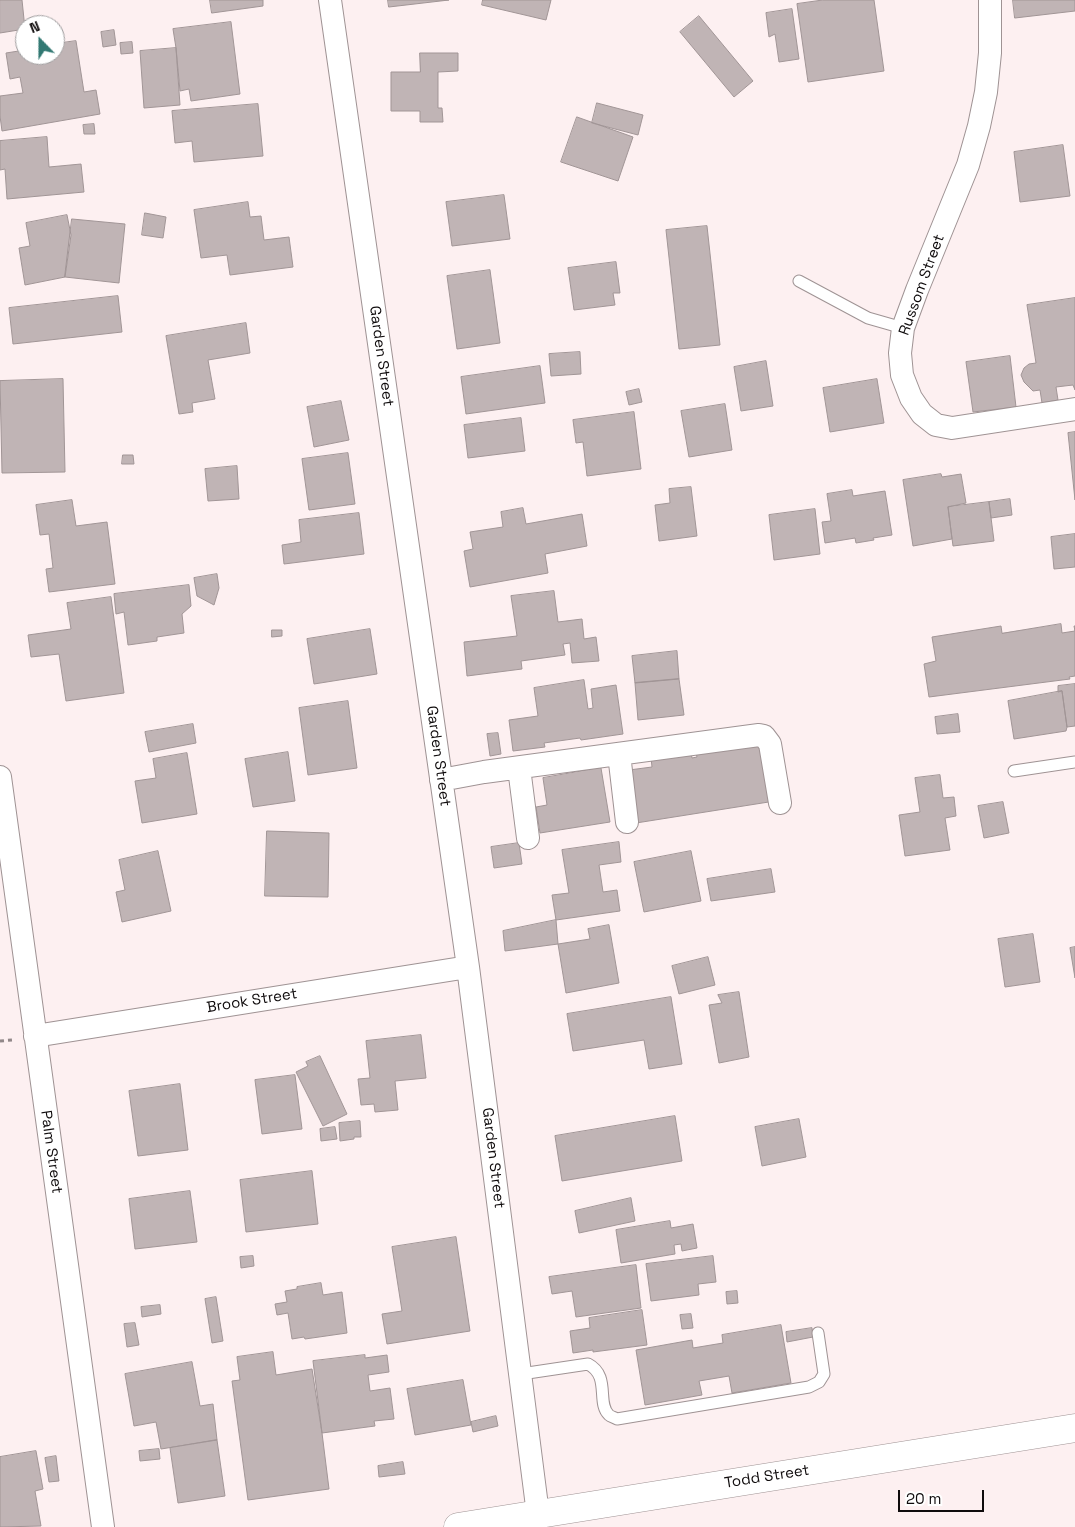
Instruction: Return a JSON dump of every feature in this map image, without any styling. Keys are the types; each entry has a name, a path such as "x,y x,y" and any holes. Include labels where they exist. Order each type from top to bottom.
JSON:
{"street":[{"name":"Garden Street","path":"330,0 468,967 538,1514"},
{"name":"Russom Street","path":"990,0 990,53 986,92 979,126 968,165 903,328 900,353 902,374 911,398 922,414 936,425 952,428 1075,409"},
{"path":"441,780 759,735 764,736 770,744 780,802"},
{"path":"619,754 627,822"},
{"path":"519,768 528,838"},
{"name":"Palm Street","path":"0,777 103,1527"},
{"name":"Brook Street","path":"36,1036 468,967"},
{"name":"Todd Street","path":"458,1527 1075,1428"}],"lane":[{"path":"800,281 868,318 903,328"},
{"path":"1014,771 1075,762"},
{"path":"521,1374 588,1364 599,1374 605,1408 609,1415 617,1419 809,1387 819,1382 824,1374 818,1333"}],"building":[{"path":"0,0 22,0 24,15 15,15 15,31 0,33"},
{"path":"210,0 263,0 263,6 212,13"},
{"path":"388,0 449,0 389,7"},
{"path":"483,0 551,0 546,20 482,5"},
{"path":"823,0 874,0 884,71 808,82 797,4"},
{"path":"1013,0 1075,0 1075,11 1015,18"},
{"path":"792,9 799,59 779,62 775,34 769,37 766,13"},
{"path":"699,16 753,81 734,97 680,32"},
{"path":"231,22 240,94 191,101 189,89 180,91 173,29"},
{"path":"114,30 116,45 103,47 101,32"},
{"path":"76,41 84,92 96,90 100,114 2,131 0,96 23,93 20,77 10,79 6,53 15,52 15,65 65,65 65,43"},
{"path":"132,42 133,53 121,54 120,43"},
{"path":"176,48 180,105 144,108 140,51"},
{"path":"420,53 458,53 458,71 438,72 438,108 442,108 443,122 420,122 420,111 391,111 391,72 420,72"},
{"path":"597,103 643,115 638,135 592,123"},
{"path":"258,104 263,156 194,162 192,141 175,143 172,111"},
{"path":"577,117 633,137 618,181 561,162"},
{"path":"94,124 95,134 84,134 83,125"},
{"path":"47,137 49,167 81,164 84,192 7,199 5,169 0,170 0,141"},
{"path":"1063,145 1070,196 1020,202 1014,152"},
{"path":"504,195 510,239 452,246 446,202"},
{"path":"248,202 250,217 261,216 264,240 289,237 293,267 230,275 227,255 201,258 194,210"},
{"path":"145,213 166,217 163,238 142,235"},
{"path":"67,215 71,235 65,277 25,285 19,248 30,246 26,223"},
{"path":"72,219 125,224 119,283 65,277"},
{"path":"707,226 720,345 679,349 666,230"},
{"path":"616,262 620,293 613,293 615,305 574,310 568,268"},
{"path":"490,270 500,343 457,349 447,276"},
{"path":"118,296 122,332 13,344 9,308"},
{"path":"1075,298 1075,390 1073,385 1056,387 1058,400 1042,403 1040,390 1033,391 1024,382 1021,375 1024,368 1029,364 1036,363 1027,305"},
{"path":"246,323 250,353 208,360 215,399 192,403 193,412 179,414 166,336"},
{"path":"580,352 581,374 551,376 549,354"},
{"path":"1010,356 1016,407 973,412 966,362"},
{"path":"766,361 773,406 741,411 734,367"},
{"path":"540,366 545,403 466,414 461,377"},
{"path":"63,379 65,472 2,473 0,381"},
{"path":"877,379 884,423 830,432 823,388"},
{"path":"639,389 642,402 629,405 626,392"},
{"path":"341,401 349,440 314,447 307,407"},
{"path":"725,404 732,450 689,457 681,411"},
{"path":"634,412 641,469 587,476 583,442 576,443 573,420"},
{"path":"521,418 525,451 468,458 464,425"},
{"path":"1075,432 1075,500 1068,433"},
{"path":"348,453 355,504 309,510 302,459"},
{"path":"123,455 133,455 134,464 122,464"},
{"path":"237,466 239,499 208,501 205,469"},
{"path":"941,474 942,477 961,474 966,503 948,507 952,539 913,546 903,480"},
{"path":"691,487 697,536 659,541 655,505 670,503 669,489"},
{"path":"852,490 853,496 885,491 892,535 856,543 855,538 825,543 822,522 831,521 827,494"},
{"path":"1010,499 1012,515 991,518 989,502"},
{"path":"72,500 76,526 107,522 115,584 49,592 46,569 53,568 49,534 40,535 36,505"},
{"path":"989,502 994,541 953,546 948,507"},
{"path":"523,508 526,524 582,514 587,546 545,554 548,573 470,587 464,551 473,549 470,532 503,527 501,512"},
{"path":"815,509 820,554 774,560 769,515"},
{"path":"359,513 364,554 284,564 282,545 301,542 299,520"},
{"path":"1075,534 1075,567 1054,569 1051,537"},
{"path":"217,574 219,588 214,605 197,596 194,578"},
{"path":"189,585 191,606 182,614 184,633 157,637 157,641 128,645 124,612 116,614 114,594"},
{"path":"554,591 558,622 582,619 584,639 596,637 599,661 572,663 570,643 563,644 565,655 521,661 522,669 467,676 464,642 517,636 511,596"},
{"path":"111,597 124,693 66,701 59,654 31,657 28,635 71,629 67,603"},
{"path":"1061,624 1062,633 1075,631 1075,676 1069,677 1070,679 929,697 924,664 936,661 932,637 1001,626 1002,633"},
{"path":"370,629 377,674 314,684 307,639"},
{"path":"272,630 282,630 282,636 272,637"},
{"path":"677,651 679,679 635,683 632,656"},
{"path":"679,679 684,715 638,720 635,683"},
{"path":"584,680 588,709 593,708 591,689 616,685 623,734 544,743 545,747 513,751 509,720 538,716 534,688"},
{"path":"1075,684 1075,726 1067,727 1062,691 1058,692 1058,686"},
{"path":"1062,691 1066,731 1014,739 1008,701"},
{"path":"348,701 357,768 308,775 299,708"},
{"path":"958,714 960,732 937,734 935,717"},
{"path":"193,724 196,743 149,752 145,732"},
{"path":"498,733 501,754 490,756 487,734"},
{"path":"765,744 775,801 636,823 629,770 652,767 651,758 691,753 692,758 697,757 695,748"},
{"path":"288,752 295,801 253,807 245,759"},
{"path":"187,753 197,814 142,823 135,781 156,778 153,759"},
{"path":"601,768 610,822 540,833 536,807 547,805 543,778"},
{"path":"940,775 943,798 954,797 956,816 945,818 950,850 905,856 899,815 920,812 915,778"},
{"path":"1003,802 1009,833 984,838 978,806"},
{"path":"267,831 329,833 328,897 265,896"},
{"path":"619,842 621,862 599,865 603,892 617,890 620,911 556,920 552,895 569,893 562,850"},
{"path":"519,843 522,864 494,868 491,847"},
{"path":"158,851 171,911 122,922 116,892 125,890 119,860"},
{"path":"691,851 701,901 644,912 634,862"},
{"path":"771,869 775,892 711,901 707,879"},
{"path":"556,920 558,944 505,951 503,931"},
{"path":"609,925 619,983 566,993 558,944 590,939 588,929"},
{"path":"1033,934 1040,982 1005,987 998,939"},
{"path":"1075,947 1075,978 1070,948"},
{"path":"708,957 715,985 679,994 672,966"},
{"path":"739,992 749,1057 719,1063 709,1005 722,1003 718,995"},
{"path":"671,997 682,1064 649,1069 644,1040 573,1051 567,1014"},
{"path":"421,1035 426,1078 395,1081 398,1110 375,1112 374,1104 361,1105 358,1079 370,1078 366,1041"},
{"path":"320,1056 347,1114 323,1126 296,1072 308,1066 306,1062"},
{"path":"295,1075 302,1129 262,1134 255,1080"},
{"path":"180,1084 188,1150 138,1156 129,1091"},
{"path":"675,1116 682,1161 562,1181 555,1136"},
{"path":"799,1119 806,1157 762,1166 755,1127"},
{"path":"360,1121 361,1137 340,1141 339,1123"},
{"path":"335,1127 337,1139 321,1141 320,1129"},
{"path":"312,1171 318,1224 246,1232 240,1180"},
{"path":"190,1191 197,1242 135,1249 129,1199"},
{"path":"631,1198 635,1221 579,1233 575,1211"},
{"path":"670,1221 671,1228 693,1224 697,1248 682,1251 681,1244 674,1245 675,1254 621,1263 616,1230"},
{"path":"456,1237 470,1331 387,1344 382,1314 402,1311 392,1247"},
{"path":"253,1256 254,1266 241,1268 240,1257"},
{"path":"713,1256 716,1282 698,1284 699,1295 651,1301 646,1264"},
{"path":"636,1265 641,1308 576,1317 572,1291 552,1294 549,1277"},
{"path":"321,1283 323,1295 342,1292 347,1333 292,1339 288,1313 277,1315 275,1304 287,1302 285,1291"},
{"path":"737,1291 738,1303 727,1304 726,1292"},
{"path":"216,1297 223,1341 212,1343 205,1299"},
{"path":"160,1305 161,1314 142,1317 141,1307"},
{"path":"642,1310 647,1345 573,1353 570,1331 590,1328 589,1318"},
{"path":"691,1314 693,1328 682,1329 680,1315"},
{"path":"135,1323 139,1345 127,1347 124,1324"},
{"path":"781,1325 791,1383 732,1393 729,1376 699,1381 702,1395 645,1405 636,1350 692,1340 693,1348 723,1343 722,1335"},
{"path":"812,1328 813,1337 787,1342 786,1332"},
{"path":"273,1352 276,1375 312,1369 329,1489 248,1500 232,1381 240,1380 237,1357"},
{"path":"365,1355 365,1358 387,1355 389,1372 368,1375 370,1391 390,1388 394,1419 374,1421 375,1426 322,1433 313,1361"},
{"path":"192,1362 200,1406 213,1404 217,1440 161,1449 156,1422 134,1426 125,1374"},
{"path":"463,1380 471,1425 415,1435 407,1389"},
{"path":"496,1416 498,1426 473,1432 471,1422"},
{"path":"217,1440 225,1496 178,1503 170,1448"},
{"path":"159,1449 160,1459 140,1461 139,1451"},
{"path":"36,1451 43,1489 35,1491 41,1526 0,1527 0,1457"},
{"path":"56,1456 59,1481 49,1482 45,1458"},
{"path":"403,1462 405,1474 379,1477 378,1466"}]}
